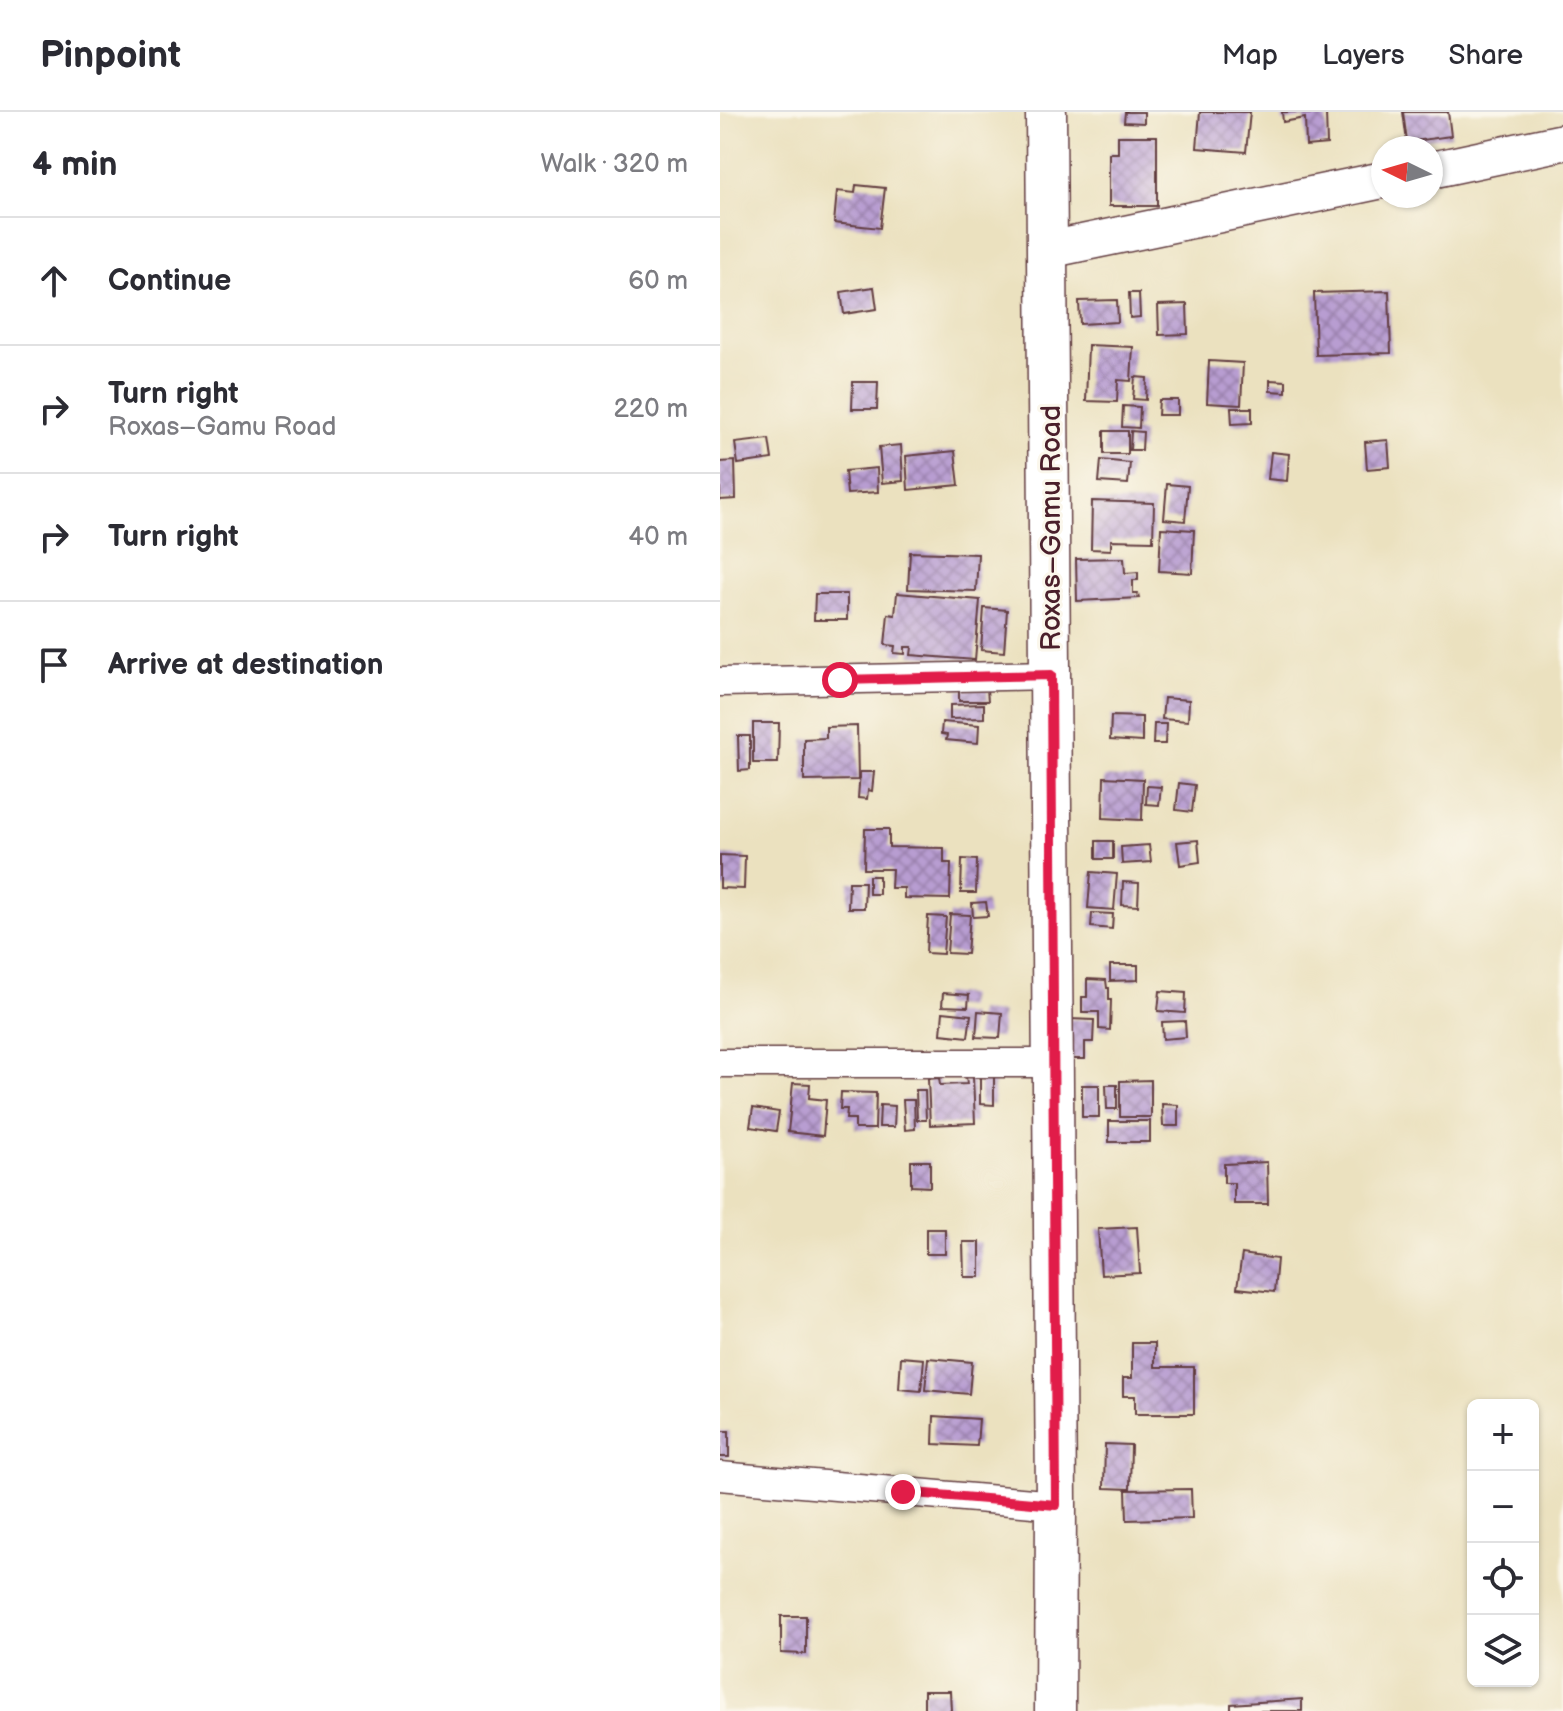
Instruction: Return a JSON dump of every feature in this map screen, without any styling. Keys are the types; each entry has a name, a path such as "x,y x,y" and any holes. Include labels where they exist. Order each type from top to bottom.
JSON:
{"main road":[{"name":"Roxas–Gamu Road","path":"1046,112 1055,1711"}],"street":[{"path":"1443,167 1563,142"},
{"path":"1048,250 1371,183"},
{"path":"720,682 1051,675"},
{"path":"720,1063 1053,1063"},
{"path":"720,1476 1056,1505"}],"building":[{"path":"1125,112 1144,112 1144,123 1124,122"},
{"path":"1200,112 1250,112 1246,152 1197,148"},
{"path":"1282,112 1326,113 1327,144 1306,146 1305,118 1283,122"},
{"path":"1403,112 1448,112 1451,136 1406,136"},
{"path":"1118,136 1157,136 1157,206 1109,206 1109,153 1118,153"},
{"path":"856,185 885,188 880,228 834,223 837,191 855,193"},
{"path":"874,287 877,309 844,314 841,292"},
{"path":"1389,291 1391,353 1316,355 1314,293"},
{"path":"1129,293 1139,293 1140,317 1130,318"},
{"path":"1117,300 1118,322 1080,324 1079,301"},
{"path":"1187,304 1188,334 1159,335 1158,305"},
{"path":"1088,345 1133,347 1131,381 1118,380 1117,402 1086,401"},
{"path":"1209,361 1243,363 1241,405 1207,403"},
{"path":"1135,377 1147,378 1146,400 1133,399"},
{"path":"1270,380 1286,381 1286,392 1270,391"},
{"path":"853,382 878,382 877,409 852,409"},
{"path":"1159,400 1178,400 1178,415 1158,415"},
{"path":"1123,406 1140,407 1139,428 1122,427"},
{"path":"1231,408 1252,408 1252,423 1232,424"},
{"path":"1104,431 1128,431 1128,454 1104,454"},
{"path":"1131,431 1143,432 1142,450 1130,450"},
{"path":"769,439 772,459 738,464 735,443"},
{"path":"1388,440 1390,467 1367,469 1365,442"},
{"path":"901,445 903,481 882,483 879,447"},
{"path":"955,451 959,485 908,490 906,456"},
{"path":"1271,452 1289,454 1287,481 1268,479"},
{"path":"1101,460 1130,463 1128,484 1099,482"},
{"path":"735,461 736,499 720,500 720,462"},
{"path":"877,468 878,492 847,494 845,471"},
{"path":"1167,484 1188,486 1185,521 1164,519"},
{"path":"1092,501 1154,503 1153,541 1111,540 1111,550 1091,549"},
{"path":"1161,528 1194,530 1192,573 1159,571"},
{"path":"910,552 978,554 976,591 908,589"},
{"path":"1124,558 1125,573 1138,572 1138,580 1133,580 1133,593 1138,593 1139,598 1077,601 1076,559"},
{"path":"897,593 980,600 975,660 911,655 912,647 905,647 905,654 894,653 895,646 885,645 888,614 895,615"},
{"path":"815,594 847,594 847,620 814,620"},
{"path":"984,608 1007,610 1004,652 981,650"},
{"path":"987,689 988,701 959,701 959,690"},
{"path":"1164,698 1189,700 1188,721 1162,719"},
{"path":"984,704 984,718 950,719 950,705"},
{"path":"1111,716 1142,717 1142,742 1110,740"},
{"path":"942,722 979,725 978,743 946,740 947,735 941,734"},
{"path":"753,723 779,723 778,763 753,763"},
{"path":"1154,724 1166,724 1165,744 1153,744"},
{"path":"857,726 858,780 804,781 804,739 826,738 826,727"},
{"path":"738,736 750,736 750,770 739,771"},
{"path":"860,772 874,772 872,791 868,790 867,799 858,798"},
{"path":"1104,777 1143,779 1142,820 1103,818"},
{"path":"1179,783 1195,785 1192,812 1176,810"},
{"path":"1147,786 1161,787 1159,805 1146,804"},
{"path":"865,829 889,829 889,847 944,848 944,863 951,863 950,899 904,898 904,888 891,888 892,869 864,869"},
{"path":"1198,840 1200,862 1180,865 1177,842"},
{"path":"1096,841 1113,841 1113,859 1096,859"},
{"path":"1149,845 1151,862 1122,864 1121,847"},
{"path":"720,855 745,856 744,889 720,888"},
{"path":"962,859 977,860 976,893 961,893"},
{"path":"1091,872 1117,874 1114,910 1088,908"},
{"path":"869,876 879,876 879,894 869,894"},
{"path":"849,882 865,882 864,908 848,908"},
{"path":"1123,882 1139,883 1138,906 1122,905"},
{"path":"986,902 988,916 973,917 972,903"},
{"path":"1092,913 1113,914 1112,929 1091,927"},
{"path":"950,914 970,915 967,954 947,953"},
{"path":"928,916 946,917 943,954 926,953"},
{"path":"1110,965 1138,965 1138,980 1110,981"},
{"path":"1087,979 1106,980 1111,1000 1110,1030 1099,1029 1099,1012 1082,1012 1082,997 1087,997"},
{"path":"1160,991 1186,993 1185,1013 1158,1011"},
{"path":"943,993 969,995 968,1007 942,1006"},
{"path":"978,1011 1002,1013 1000,1038 976,1037"},
{"path":"943,1012 971,1015 968,1037 941,1034"},
{"path":"1069,1019 1094,1020 1093,1042 1085,1042 1085,1059 1068,1059"},
{"path":"1185,1021 1186,1037 1163,1039 1162,1022"},
{"path":"980,1074 994,1074 994,1105 980,1104"},
{"path":"966,1077 973,1077 975,1123 930,1125 928,1079 939,1078 940,1085 967,1084"},
{"path":"1151,1080 1151,1117 1120,1117 1120,1081"},
{"path":"793,1083 810,1084 809,1098 826,1100 823,1136 788,1132"},
{"path":"1082,1085 1099,1085 1099,1117 1082,1117"},
{"path":"1106,1085 1117,1085 1117,1109 1107,1109"},
{"path":"916,1090 925,1090 926,1120 917,1120"},
{"path":"841,1092 876,1093 875,1129 855,1129 855,1119 846,1119 847,1109 840,1109"},
{"path":"903,1100 914,1100 915,1129 905,1130"},
{"path":"1162,1104 1178,1105 1178,1126 1163,1126"},
{"path":"880,1105 895,1106 894,1127 879,1127"},
{"path":"753,1108 779,1112 776,1131 750,1127"},
{"path":"1109,1121 1150,1121 1150,1142 1109,1142"},
{"path":"911,1161 930,1161 930,1187 911,1186"},
{"path":"1267,1162 1268,1204 1234,1204 1234,1183 1224,1183 1224,1164"},
{"path":"1137,1227 1140,1273 1101,1275 1098,1229"},
{"path":"926,1229 945,1229 945,1254 926,1254"},
{"path":"963,1242 980,1242 980,1277 964,1277"},
{"path":"1242,1254 1277,1259 1274,1292 1237,1288"},
{"path":"1132,1343 1155,1343 1155,1367 1194,1367 1194,1414 1135,1414 1135,1396 1123,1396 1123,1378 1132,1378"},
{"path":"901,1357 924,1359 921,1391 899,1389"},
{"path":"928,1358 972,1362 969,1394 925,1390"},
{"path":"934,1416 979,1419 977,1446 933,1444"},
{"path":"720,1431 729,1431 729,1457 720,1457"},
{"path":"1105,1444 1131,1445 1130,1489 1104,1488"},
{"path":"1191,1489 1192,1518 1127,1520 1126,1490"},
{"path":"781,1616 806,1616 806,1654 781,1653"},
{"path":"924,1691 950,1691 951,1711 924,1711"},
{"path":"1302,1699 1302,1711 1231,1711 1231,1704"}],"route":[{"path":"840,680 1051,675 1056,1505 903,1492"}]}
